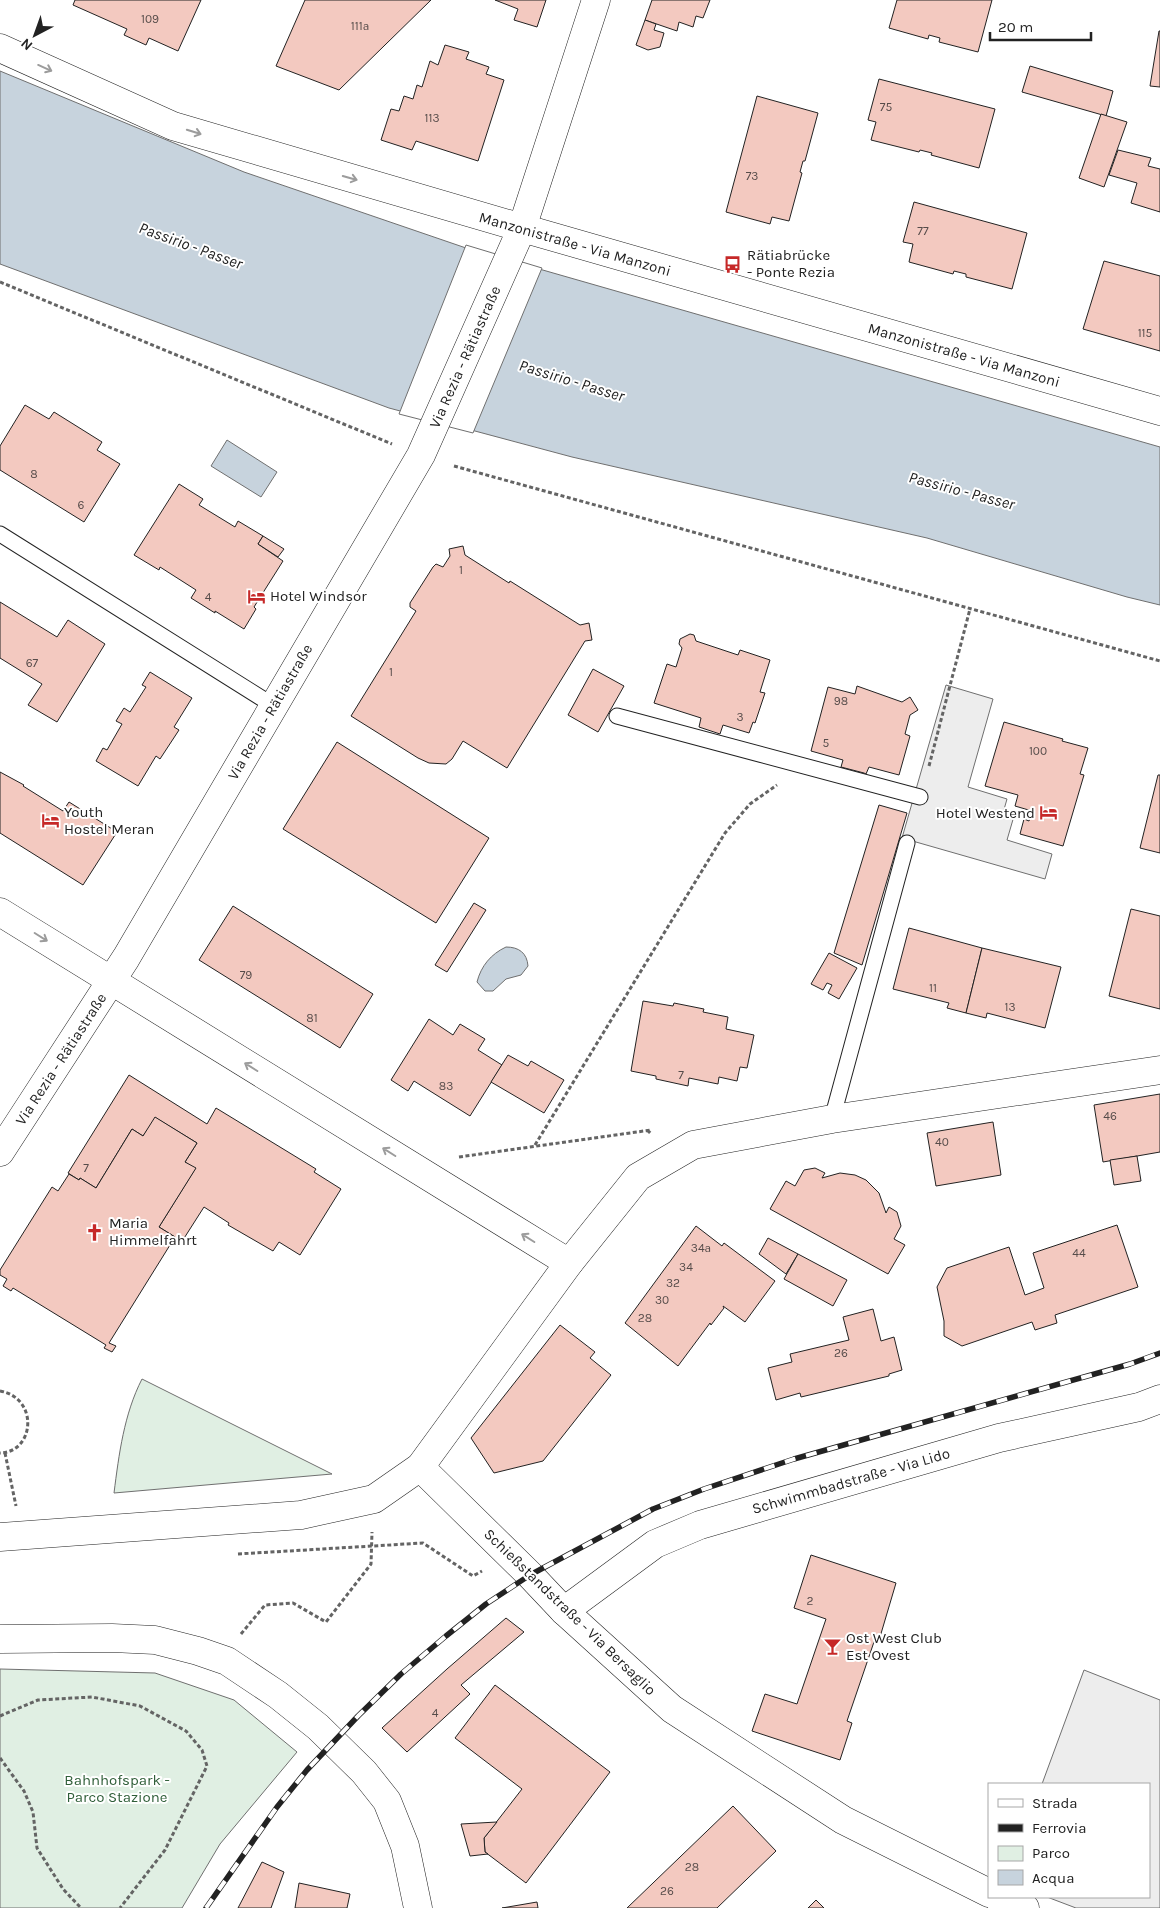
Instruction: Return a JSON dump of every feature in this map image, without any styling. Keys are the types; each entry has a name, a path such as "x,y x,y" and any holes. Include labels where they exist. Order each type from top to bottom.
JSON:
{"street":[{"name":"Via Rezia - Rätiastraße","path":"0,1152 112,981 421,455 522,228 596,0"},
{"name":"Manzonistraße - Via Manzoni","path":"0,48 173,126 1160,411"},
{"path":"0,912 569,1263"},
{"path":"10,1536 301,1515 374,1499 420,1467 569,1263 638,1177 693,1145 832,1119 1160,1070"},
{"name":"Schwimmbadstraße - Via Lido","path":"564,1611 655,1544 700,1525 999,1438 1139,1408 1160,1399"},
{"name":"Schießstandstraße - Via Bersaglio","path":"420,1467 564,1611 672,1709 843,1820 988,1892"},
{"path":"0,1639 112,1638 155,1640 227,1661 278,1695 318,1727 364,1772 387,1801 405,1846 418,1908"},
{"path":"1000,1898 1026,1908"}],"lane":[{"path":"0,534 274,706"},
{"path":"617,716 920,797"},
{"path":"832,1119 908,844"}],"path":[{"path":"0,282 396,445"},
{"path":"454,466 1160,661"},
{"path":"929,766 970,609"},
{"path":"535,1145 724,833 750,804 804,766"},
{"path":"458,1157 651,1130 645,1137"},
{"path":"0,1390 11,1393 22,1403 28,1417 27,1432 19,1445 6,1453 0,1453"},
{"path":"6,1453 10,1536"},
{"path":"227,1661 244,1629 265,1605 293,1604 326,1622 371,1564 372,1547 423,1543 473,1576 508,1554"},
{"path":"0,1716 38,1700 92,1697 140,1706 186,1730 202,1750 207,1766 190,1802 165,1850 120,1908"},
{"path":"0,1758 24,1791 33,1812 37,1848 63,1889 81,1908"}],"green space":[{"path":"142,1379 332,1474 114,1493 120,1449 127,1420"},
{"name":"Bahnhofspark - Parco Stazione","path":"0,1669 155,1673 234,1700 297,1752 220,1844 182,1908 0,1908"}],"shaded area":[{"path":"946,685 993,699 968,787 1007,799 1003,813 1014,816 1007,840 1052,854 1045,879 902,838"},
{"path":"1084,1670 1160,1700 1160,1908 1076,1908 1050,1898 1150,1898 1150,1783 1042,1783"}],"water":[{"name":"Passirio - Passer","path":"0,71 244,172 466,248 1160,447 1160,605 927,538 572,457 389,408 0,264"},
{"path":"227,440 277,472 261,497 211,466"},
{"path":"506,947 515,948 522,952 528,966 521,975 506,979 493,991 485,991 477,982 481,971 491,957"}],"pier":[{"path":"466,245 542,268 473,433 399,414"}],"building":[{"path":"75,0 201,0 178,51 149,38 146,45 124,35 127,29 73,5"},
{"path":"305,0 431,0 339,90 276,66"},
{"path":"495,0 546,0 537,27 514,20 518,9"},
{"path":"652,0 710,0 703,18 696,16 693,27 679,22 677,31 645,20"},
{"path":"897,0 992,0 978,52 939,42 940,38 929,35 928,39 889,28"},
{"path":"645,20 656,24 654,30 664,33 660,47 648,50 636,45"},
{"path":"1160,31 1160,87 1150,86"},
{"path":"445,45 469,52 466,59 489,67 486,74 504,80 478,161 416,141 412,150 381,140 391,109 399,111 404,96 413,99 417,85 422,87 430,61 438,65"},
{"path":"1030,66 1113,91 1106,116 1022,92"},
{"path":"879,79 995,109 979,168 931,155 932,153 920,150 919,152 871,140 876,122 868,120"},
{"path":"757,96 818,113 805,161 803,161 800,172 802,173 789,221 772,217 770,224 726,212"},
{"path":"1101,114 1127,122 1104,187 1079,178"},
{"path":"1118,150 1151,158 1148,166 1160,169 1160,212 1131,203 1137,183 1109,175"},
{"path":"914,202 1027,233 1012,289 966,277 966,274 954,271 953,274 909,262 913,244 903,242"},
{"path":"1104,261 1160,276 1160,351 1083,329"},
{"path":"25,405 49,419 54,412 102,442 97,450 120,464 84,522 0,470 0,446"},
{"path":"179,484 203,499 199,505 235,527 238,521 263,536 258,544 283,561 254,607 256,609 244,629 191,598 196,590 160,567 159,570 134,555"},
{"path":"263,536 284,549 278,557 258,544"},
{"path":"463,546 465,555 509,583 510,581 580,625 589,623 592,640 585,641 507,768 463,741 452,759 446,764 429,763 351,716 416,611 410,607 410,603 433,567 436,564 443,567 450,556 449,549"},
{"path":"0,602 57,637 68,620 105,644 57,722 28,705 42,684 0,658"},
{"path":"690,634 694,635 696,641 738,655 740,650 770,660 760,692 765,693 755,723 753,722 749,733 723,725 720,734 699,727 701,718 654,703 667,664 676,667 682,648 679,644 680,639"},
{"path":"593,669 624,686 598,732 568,715"},
{"path":"150,672 192,698 174,727 179,730 160,759 156,756 138,786 96,761 103,748 107,750 122,724 116,721 124,708 130,712 146,687 142,685"},
{"path":"857,686 902,702 910,697 918,710 910,715 905,734 910,736 899,775 869,767 866,774 841,767 843,760 811,751 828,687 855,694"},
{"path":"1004,722 1088,748 1080,774 1084,775 1063,846 1020,834 1024,819 1029,821 1032,811 1015,806 1018,795 985,786"},
{"path":"337,742 489,838 436,923 283,829"},
{"name":"Youth Hostel Meran","path":"0,772 24,785 63,811 69,802 117,832 83,885 0,833"},
{"path":"1158,775 1160,775 1160,853 1140,848"},
{"path":"879,805 907,813 862,965 834,953"},
{"path":"474,903 486,910 447,972 435,965"},
{"path":"233,906 373,994 340,1048 199,960"},
{"path":"1131,909 1160,916 1160,1009 1109,996"},
{"path":"909,928 982,948 966,1013 947,1008 949,1003 893,989"},
{"path":"982,948 1061,967 1045,1028 987,1013 986,1018 966,1013"},
{"path":"829,953 857,968 839,999 828,993 832,985 827,983 823,990 811,984"},
{"path":"643,1001 673,1006 674,1003 704,1009 703,1012 728,1017 726,1029 754,1035 747,1068 740,1067 737,1081 719,1077 718,1084 689,1078 688,1086 656,1079 656,1076 631,1071"},
{"path":"429,1019 453,1035 460,1024 485,1039 478,1050 502,1065 470,1116 414,1081 408,1091 391,1080"},
{"path":"508,1055 528,1066 531,1061 564,1080 544,1113 491,1082"},
{"path":"129,1075 207,1124 216,1108 316,1169 314,1172 341,1189 300,1255 279,1242 273,1251 228,1225 229,1223 204,1207 181,1243 159,1227 195,1169 185,1162 197,1143 156,1118 143,1136 132,1129 96,1188 68,1173"},
{"path":"1160,1094 1160,1152 1103,1162 1094,1105"},
{"name":"Maria Himmelfahrt","path":"155,1117 197,1143 185,1162 196,1168 159,1227 175,1237 109,1343 116,1346 112,1352 104,1348 106,1345 13,1288 11,1291 3,1286 7,1279 0,1275 0,1270 52,1187 58,1191 69,1174 79,1180 80,1178 96,1188 132,1129 143,1136"},
{"path":"993,1122 1001,1175 936,1186 927,1133"},
{"path":"1137,1156 1141,1181 1114,1185 1110,1160"},
{"path":"815,1168 825,1173 822,1178 840,1173 855,1175 866,1180 879,1193 886,1213 889,1207 897,1212 901,1226 894,1239 905,1245 888,1274 770,1209 786,1181 795,1186 804,1170"},
{"path":"1117,1225 1138,1287 1055,1315 1057,1323 1035,1330 1032,1322 962,1346 944,1336 944,1321 937,1287 947,1268 1009,1247 1025,1295 1044,1288 1033,1253"},
{"path":"696,1226 722,1246 724,1243 775,1281 745,1322 723,1306 724,1308 711,1325 710,1323 678,1366 625,1323"},
{"path":"768,1238 798,1254 786,1274 759,1254"},
{"path":"798,1254 847,1280 833,1306 784,1279"},
{"path":"873,1309 881,1341 894,1337 902,1370 889,1374 889,1376 801,1397 800,1393 776,1400 768,1368 792,1362 790,1354 849,1340 843,1317"},
{"path":"560,1325 595,1352 590,1358 611,1375 543,1461 494,1473 471,1438"},
{"path":"811,1555 896,1583 880,1637 876,1636 847,1721 852,1723 840,1760 752,1731 765,1694 797,1704 826,1619 794,1608"},
{"path":"506,1618 524,1632 461,1685 470,1694 407,1752 382,1728"},
{"path":"495,1685 610,1772 526,1883 485,1852 484,1838 522,1789 455,1738"},
{"path":"733,1806 776,1851 717,1908 627,1908"},
{"path":"497,1822 484,1838 485,1852 488,1854 470,1856 461,1824"},
{"path":"262,1862 284,1872 271,1908 238,1908"},
{"path":"299,1883 350,1894 347,1908 295,1908"},
{"path":"816,1900 824,1908 808,1908"},
{"path":"537,1902 538,1908 502,1908"}],"railway":[{"path":"206,1908 277,1807 307,1770 358,1716 401,1674 446,1636 486,1604 530,1575 653,1509 704,1489 794,1459 1130,1364 1160,1353"}],"place":[{"name":"Rätiabrücke - Ponte Rezia","path":"733,264"},
{"name":"Hotel Windsor","path":"256,596"},
{"name":"Hotel Westend","path":"1049,813"},
{"name":"Youth Hostel Meran","path":"50,821"},
{"name":"Maria Himmelfahrt","path":"95,1232"},
{"name":"Ost West Club Est Ovest","path":"832,1647"}]}
